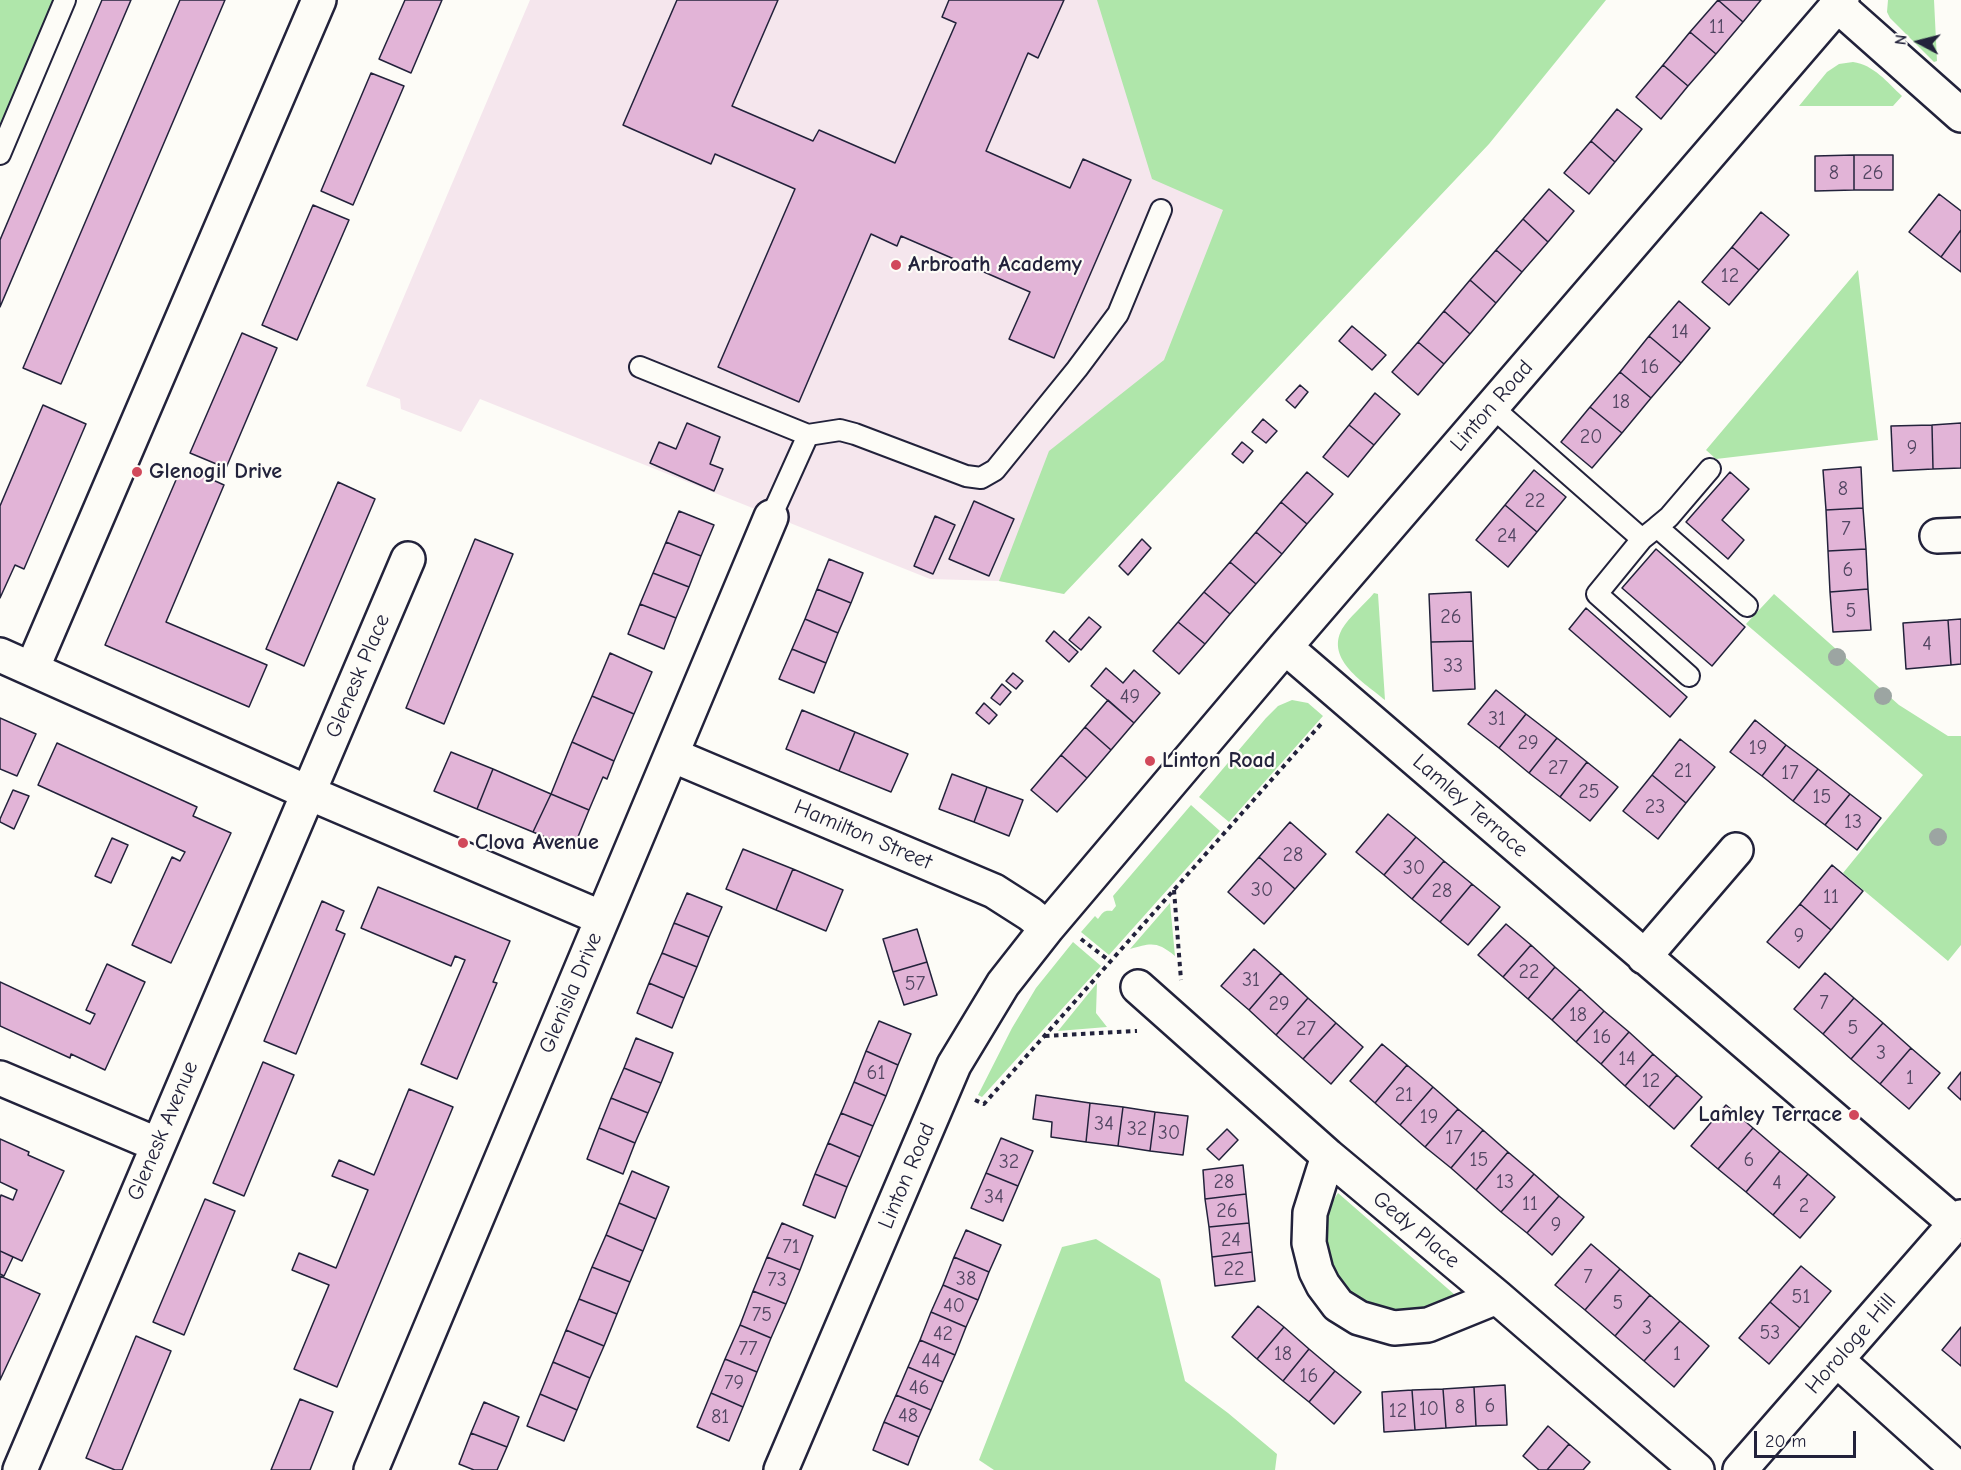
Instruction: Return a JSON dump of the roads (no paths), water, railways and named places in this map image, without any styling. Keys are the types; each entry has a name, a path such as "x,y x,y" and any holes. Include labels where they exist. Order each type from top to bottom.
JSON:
{"street":[{"path":"32,669 319,0"},
{"path":"1839,3 1961,115"},
{"name":"Linton Road","path":"781,1470 954,1065 1003,984 1051,923 1285,647 1839,3"},
{"name":"Glenisla Drive","path":"371,1470 771,517"},
{"name":"Glenesk Place","path":"309,794 408,559"},
{"name":"Lamley Terrace","path":"1285,647 1644,957 1958,1220"},
{"path":"0,655 309,794 602,918"},
{"name":"Hamilton Street","path":"672,755 994,891 1030,914 1051,923"},
{"name":"Glenesk Avenue","path":"20,1470 156,1144 309,794"},
{"path":"1644,957 1736,850"},
{"name":"Gedy Place","path":"1138,987 1328,1156 1497,1297 1697,1470"},
{"path":"0,1078 156,1144"},
{"path":"1328,1156 1310,1213 1309,1243 1316,1271 1338,1305 1359,1318 1394,1328 1428,1325 1497,1297"},
{"name":"Horologe Hill","path":"1740,1470 1958,1220"},
{"path":"1837,1360 1959,1470"}],"lane":[{"path":"0,154 65,0"},
{"path":"640,367 808,435 840,430 966,476 981,478 988,476 995,471 1118,314 1161,210"},
{"path":"1491,407 1649,533 1747,606"},
{"path":"771,517 808,435"},
{"path":"1689,676 1597,594 1649,533 1669,517 1710,469"}],"place":[{"name":"Arbroath Academy","path":"896,265"},
{"name":"Glenogil Drive","path":"137,472"},
{"name":"Linton Road","path":"1150,761"},
{"name":"Clova Avenue","path":"463,843"},
{"name":"Lamley Terrace","path":"1854,1115"}]}
